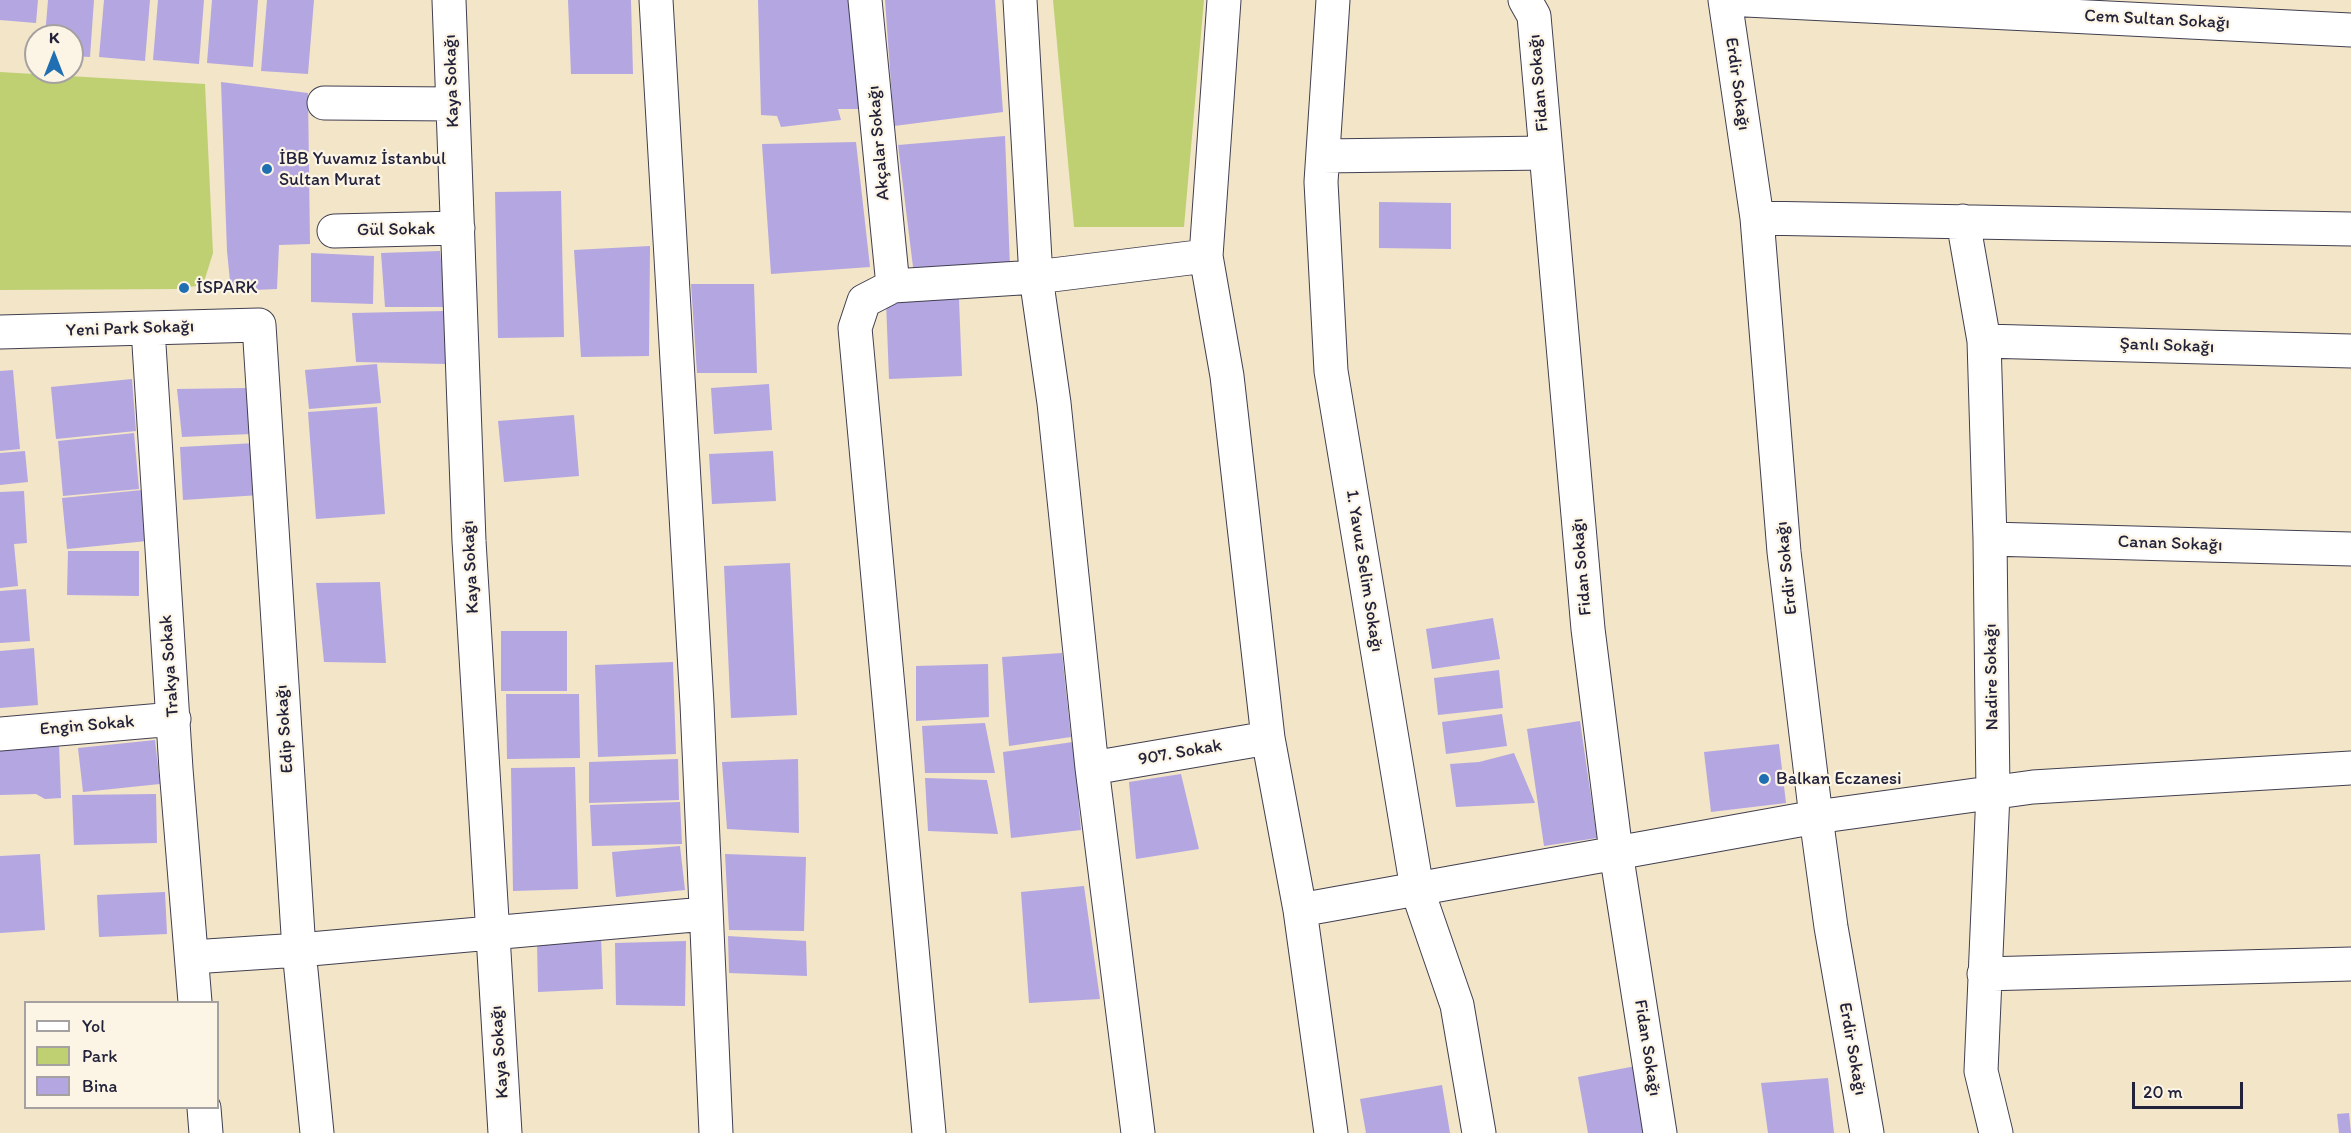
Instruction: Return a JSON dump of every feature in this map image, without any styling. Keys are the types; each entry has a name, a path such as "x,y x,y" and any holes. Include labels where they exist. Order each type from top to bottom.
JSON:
{"street":[{"name":"Kaya Sokağı","path":"449,0 469,541 505,1133"},
{"path":"656,0 696,692 716,1133"},
{"name":"Akçalar Sokağı","path":"866,0 893,286"},
{"path":"1020,0 1036,277 1054,403 1092,768 1138,1133"},
{"path":"1224,0 1206,256 1227,376 1268,738 1300,910 1331,1133"},
{"name":"1. Yavuz Selim Sokağı","path":"1334,0 1321,182 1331,371 1417,889 1457,1005 1479,1133"},
{"name":"Fidan Sokağı","path":"1525,0 1534,15 1588,629 1616,852 1660,1133"},
{"name":"Erdir Sokağı","path":"1725,0 1757,218 1784,552 1816,817 1866,1133"},
{"name":"Cem Sultan Sokağı","path":"1746,0 2351,30"},
{"path":"324,103 453,104"},
{"path":"1323,156 1545,153"},
{"path":"1757,218 2351,229"},
{"name":"Nadire Sokağı","path":"1963,221 1984,341 1990,539 1993,793 1981,1071 1996,1133"},
{"name":"Gül Sokak","path":"334,231 458,228"},
{"path":"929,1133 855,328 864,301 893,286 1036,277 1206,256"},
{"name":"Yeni Park Sokağı","path":"0,332 259,325"},
{"name":"Edip Sokağı","path":"259,325 299,950 316,1133"},
{"name":"Trakya Sokak","path":"148,329 195,1001"},
{"name":"Şanlı Sokağı","path":"1984,341 2351,351"},
{"name":"Canan Sokağı","path":"1990,539 2351,549"},
{"name":"Engin Sokak","path":"0,734 174,720"},
{"name":"907. Sokak","path":"1092,768 1268,738"},
{"path":"1300,910 1816,817 1993,793 2033,788 2351,768"},
{"path":"192,957 493,934 705,914"},
{"path":"1984,974 2351,964"},
{"path":"204,1109 206,1133"}],"green space":[{"path":"1053,0 1204,0 1184,227 1074,227"},
{"path":"0,72 24,73 24,84 84,84 84,77 205,84 213,253 203,285 176,289 0,290"}],"building":[{"path":"0,0 38,0 36,23 0,20"},
{"path":"48,0 94,0 90,57 84,57 84,24 46,24"},
{"path":"104,0 150,0 145,61 99,57"},
{"path":"158,0 204,0 199,64 153,60"},
{"path":"212,0 258,0 253,67 207,63"},
{"path":"267,0 314,0 308,74 261,71"},
{"path":"568,0 631,0 633,74 571,74"},
{"path":"758,0 852,0 859,109 838,109 841,120 781,127 777,116 761,115"},
{"path":"885,0 995,0 1003,112 894,126"},
{"name":"İBB Yuvamız İstanbul Sultan Murat","path":"221,82 308,93 310,244 279,245 277,289 231,291 227,251"},
{"path":"1005,136 1010,267 914,275 898,145"},
{"path":"856,142 870,267 771,274 762,144"},
{"path":"561,191 564,337 498,338 495,192"},
{"path":"1379,202 1451,203 1451,249 1379,248"},
{"path":"650,246 649,356 581,357 574,250"},
{"path":"440,251 446,307 385,307 381,253"},
{"path":"311,253 374,256 373,304 311,302"},
{"path":"691,284 754,284 757,373 697,373"},
{"path":"959,299 962,376 889,379 886,301"},
{"path":"445,311 447,364 356,362 352,313"},
{"path":"377,364 381,403 309,409 305,370"},
{"path":"13,370 20,449 0,451 0,371"},
{"path":"132,379 136,431 56,439 51,387"},
{"path":"769,384 772,430 714,434 711,388"},
{"path":"247,388 251,434 182,437 177,389"},
{"path":"377,407 385,514 316,519 308,412"},
{"path":"574,415 579,476 504,482 498,421"},
{"path":"134,433 139,489 63,496 58,441"},
{"path":"256,443 260,495 183,500 180,447"},
{"path":"25,451 28,482 0,485 0,453"},
{"path":"773,451 776,501 712,504 709,454"},
{"path":"142,490 147,541 67,549 62,498"},
{"path":"24,491 27,543 14,544 18,586 0,588 0,492"},
{"path":"68,551 139,551 139,596 67,595"},
{"path":"790,563 797,715 731,718 724,566"},
{"path":"380,582 386,663 324,662 316,583"},
{"path":"26,589 30,641 0,643 0,591"},
{"path":"1493,618 1500,659 1432,669 1426,629"},
{"path":"501,631 567,631 567,691 501,691"},
{"path":"34,648 38,705 0,708 0,651"},
{"path":"1062,653 1071,737 1009,746 1002,657"},
{"path":"673,662 676,754 598,757 595,665"},
{"path":"988,664 989,717 916,721 916,666"},
{"path":"1499,670 1503,708 1438,715 1434,678"},
{"path":"506,694 579,694 580,758 507,759"},
{"path":"1502,714 1507,746 1446,754 1442,722"},
{"path":"1580,721 1597,838 1544,846 1527,729"},
{"path":"985,723 995,773 925,773 922,726"},
{"path":"155,740 160,784 83,792 78,748"},
{"path":"1073,742 1081,830 1011,838 1003,752"},
{"path":"59,743 61,798 45,799 36,794 0,795 0,745"},
{"path":"1779,744 1786,803 1711,812 1704,752"},
{"path":"1514,753 1535,803 1456,807 1450,764 1479,762"},
{"path":"678,759 679,800 589,803 589,762"},
{"path":"798,759 799,833 727,829 722,762"},
{"path":"575,767 578,889 513,891 511,768"},
{"path":"1181,774 1199,849 1136,859 1129,782"},
{"path":"925,778 987,780 998,834 928,831"},
{"path":"156,794 157,843 74,845 72,795"},
{"path":"680,802 682,844 592,846 590,805"},
{"path":"680,846 685,890 616,897 612,852"},
{"path":"40,854 45,930 0,933 0,856"},
{"path":"725,854 806,857 804,931 729,930"},
{"path":"1084,886 1100,999 1029,1003 1021,892"},
{"path":"165,892 167,934 99,937 97,895"},
{"path":"601,936 603,989 538,992 537,940"},
{"path":"728,936 806,941 807,976 729,973"},
{"path":"686,941 685,1006 616,1005 615,943"},
{"path":"1641,1065 1654,1133 1588,1133 1578,1077"},
{"path":"1828,1078 1834,1133 1768,1133 1761,1083"},
{"path":"1442,1085 1450,1133 1366,1133 1360,1099"},
{"path":"2349,1113 2351,1133 2339,1133 2337,1114"}],"place":[{"name":"İBB Yuvamız İstanbul Sultan Murat","path":"267,169"},
{"name":"İSPARK","path":"184,288"},
{"name":"Balkan Eczanesi","path":"1764,779"}]}
